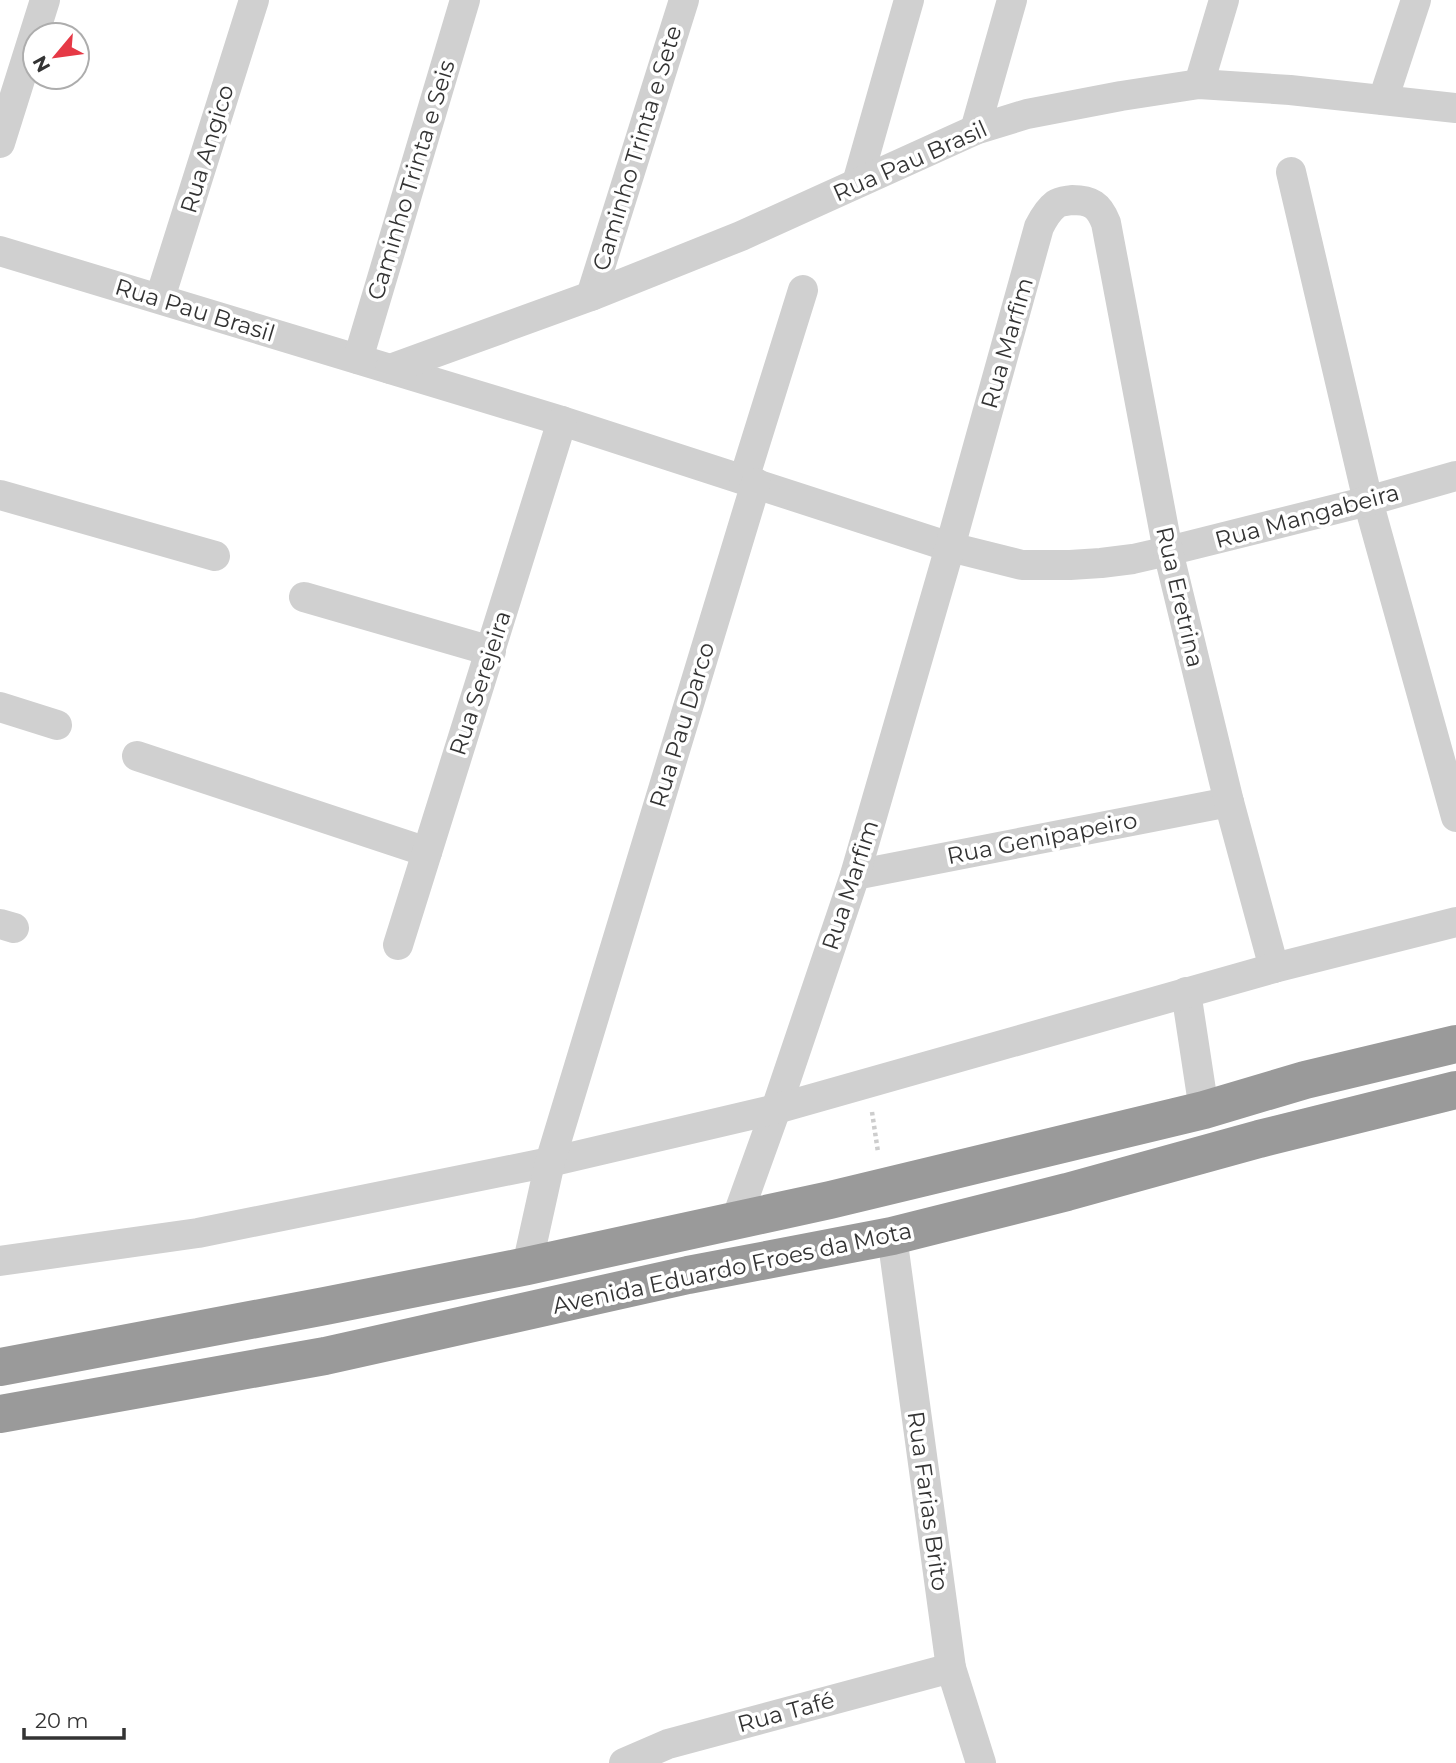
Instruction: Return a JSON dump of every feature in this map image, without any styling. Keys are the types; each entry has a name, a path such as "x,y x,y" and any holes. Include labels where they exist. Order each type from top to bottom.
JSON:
{"highway":[{"name":"Avenida Eduardo Froes da Mota","path":"0,1367 527,1266 830,1200 1204,1110 1306,1080 1456,1044"},
{"name":"Avenida Eduardo Froes da Mota","path":"0,1414 325,1356 688,1275 892,1236 1456,1090"}],"street":[{"path":"0,143 45,0"},
{"name":"Rua Angico","path":"160,298 254,0"},
{"name":"Caminho Trinta e Seis","path":"358,359 464,0"},
{"name":"Caminho Trinta e Sete","path":"591,296 684,0"},
{"path":"857,183 909,0"},
{"path":"975,130 1012,0"},
{"path":"1199,84 1224,0"},
{"path":"1383,100 1416,0"},
{"name":"Rua Pau Brasil","path":"390,369 591,296 741,236 975,130 1027,114 1199,84 1290,90 1456,108"},
{"path":"1292,172 1368,501 1456,817"},
{"name":"Rua Marfim","path":"736,1220 855,875 1039,227 1053,206 1065,201 1089,202 1102,213 1106,223"},
{"name":"Rua Eretrina","path":"1106,223 1168,551 1229,802 1274,968"},
{"name":"Rua Pau Brasil","path":"0,251 562,421"},
{"name":"Rua Pau Darco","path":"527,1266 550,1162 750,481 803,290"},
{"path":"562,421 950,547"},
{"name":"Rua Serejeira","path":"398,945 562,421"},
{"name":"Rua Mangabeira","path":"950,547 1022,565 1101,564 1168,551 1456,476"},
{"path":"0,495 215,556"},
{"path":"304,597 491,651"},
{"path":"0,706 57,724"},
{"path":"137,756 427,852"},
{"name":"Rua Genipapeiro","path":"855,875 1229,802"},
{"path":"0,1261 198,1233 550,1162 776,1109 1186,992 1456,922"},
{"path":"1186,992 1204,1110"},
{"name":"Rua Farias Brito","path":"892,1236 951,1668 981,1763"},
{"name":"Rua Tafé","path":"624,1763 668,1744 951,1668"}]}
